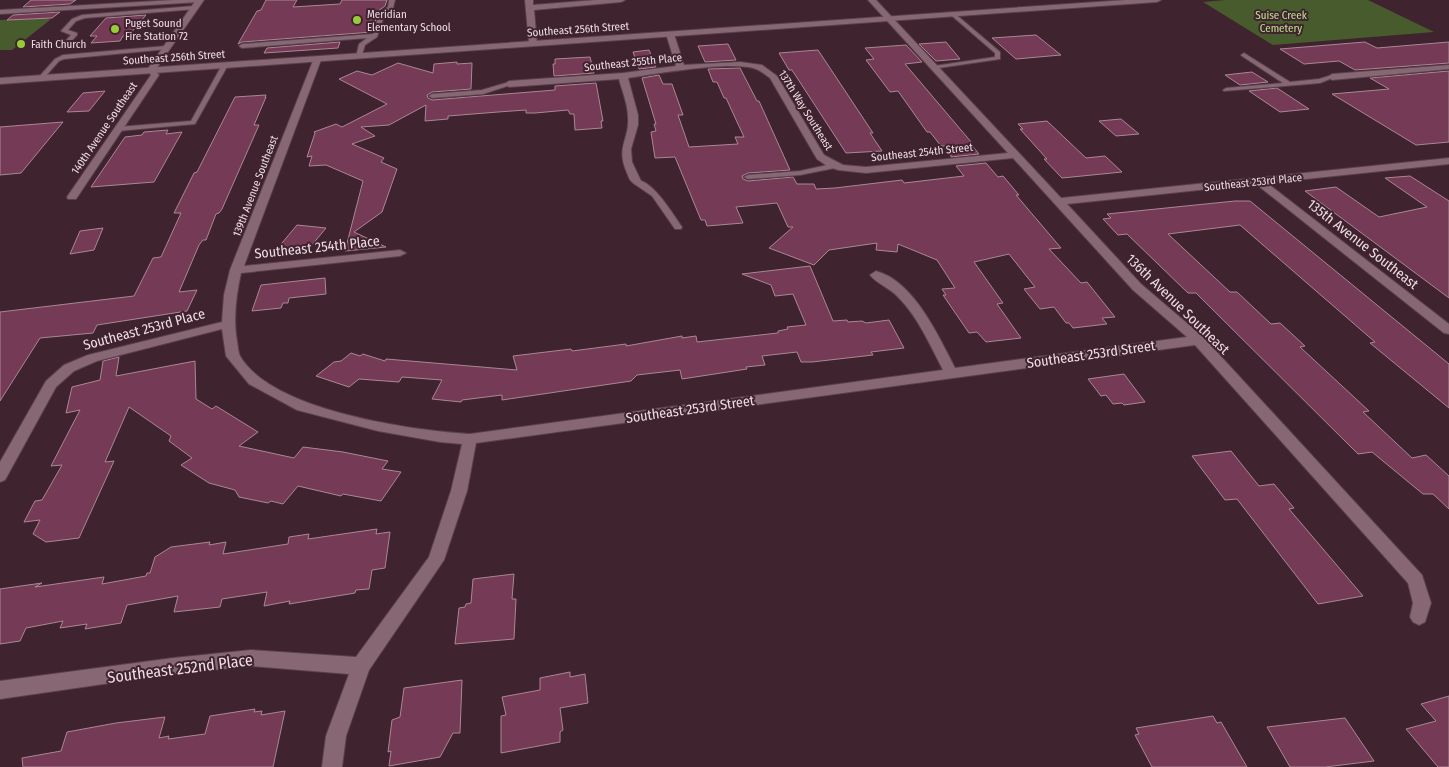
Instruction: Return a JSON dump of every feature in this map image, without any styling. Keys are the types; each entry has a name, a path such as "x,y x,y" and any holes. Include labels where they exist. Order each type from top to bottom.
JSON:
{"street":[{"name":"140th Avenue Southeast","path":"72,197 155,75 151,70 200,0"},
{"path":"533,44 529,4 621,0"},
{"name":"136th Avenue Southeast","path":"872,0 1137,287 1198,340 1416,580 1422,603 1419,617"},
{"name":"Southeast 256th Street","path":"0,81 1157,0"},
{"path":"670,34 681,68"},
{"name":"139th Avenue Southeast","path":"228,324 230,295 236,270 317,60"},
{"name":"Southeast 255th Place","path":"509,84 623,76 681,68 740,64 759,67"},
{"name":"137th Way Southeast","path":"759,67 773,76 820,157 832,166"},
{"path":"1332,77 1449,67"},
{"path":"623,76 632,115 632,125 626,149 627,162 636,181"},
{"name":"Southeast 254th Street","path":"832,166 850,170 866,170 1015,155"},
{"name":"Southeast 253rd Place","path":"1058,202 1447,163"},
{"name":"135th Avenue Southeast","path":"1258,182 1449,330"},
{"name":"Southeast 254th Place","path":"236,270 400,253"},
{"path":"876,274 902,291 913,305 951,373"},
{"name":"Southeast 253rd Place","path":"0,476 51,384 69,368 93,358 228,324"},
{"name":"Southeast 253rd Street","path":"228,324 233,356 254,381 302,407 378,426 440,437 470,439 1198,340"},
{"path":"332,767 336,736 361,666 436,560 459,491 470,439"},
{"name":"Southeast 252nd Place","path":"0,690 173,666 251,658 361,666"}],"lane":[{"path":"0,12 200,0"},
{"path":"359,56 362,44 375,36 383,12 390,8 392,0"},
{"path":"63,48 75,34 64,31 74,20 84,16 194,8"},
{"path":"934,68 998,58 998,53 953,14"},
{"path":"242,46 375,36"},
{"path":"41,78 63,56 166,48"},
{"path":"1244,55 1289,84"},
{"path":"118,130 193,123 225,65"},
{"path":"1226,90 1320,81 1332,77"},
{"path":"432,96 483,92 509,84"},
{"path":"748,177 800,173 832,166"},
{"path":"636,181 655,194 678,227"}],"green space":[{"name":"Suise Creek Cemetery","path":"1225,0 1368,0 1434,32 1273,45 1203,2"},
{"path":"47,18 50,20 12,50 0,50 0,20"}],"building":[{"path":"31,0 76,0 70,4 23,7"},
{"path":"266,0 297,0 293,7 340,4 342,0 387,0 385,6 378,11 372,32 242,42 238,44 257,11 261,10"},
{"path":"60,12 52,18 7,20 13,15"},
{"name":"Puget Sound Fire Station 72","path":"146,15 130,34 123,36 120,41 91,43 97,36 90,36 106,18"},
{"path":"1036,35 1061,55 1016,59 992,38"},
{"path":"340,42 338,48 264,53 267,48"},
{"path":"946,42 960,59 936,61 919,44"},
{"path":"1365,42 1377,48 1449,42 1449,63 1355,70 1339,61 1304,64 1280,49"},
{"path":"728,44 736,60 705,62 698,46"},
{"path":"906,45 922,62 905,64 972,143 970,143 979,154 951,157 950,146 941,146 930,132 927,132 898,91 890,92 866,60 874,59 865,48"},
{"path":"649,50 656,67 639,69 633,52"},
{"path":"818,50 873,133 870,133 882,151 846,153 779,53"},
{"path":"590,57 594,73 554,76 553,64 555,64 555,59"},
{"path":"457,62 457,64 472,63 471,89 432,92 427,95 428,98 432,100 555,90 555,86 596,83 603,121 601,121 602,128 575,130 574,114 570,114 568,110 535,113 526,113 526,110 498,112 448,116 448,119 425,121 426,105 389,125 361,127 375,136 352,144 384,158 381,162 397,169 382,212 354,232 386,247 345,251 363,181 326,165 309,166 312,156 307,157 314,132 336,124 342,127 387,104 339,79 357,71 372,75 398,63 433,73 434,64"},
{"path":"740,68 757,101 759,101 790,170 748,173 742,176 743,179 748,181 793,177 797,184 814,184 816,189 835,188 902,180 904,183 964,176 956,166 986,163 998,177 1003,176 1019,195 1016,195 1061,248 1049,249 1081,283 1087,282 1115,317 1102,318 1107,324 1073,328 1069,323 1066,323 1054,307 1040,309 1024,289 1035,287 1009,254 974,262 1003,303 997,304 1021,338 986,342 977,332 969,333 943,295 946,295 942,289 955,288 937,260 898,244 897,252 876,250 877,243 829,250 814,265 769,248 793,227 788,227 777,203 736,207 743,223 707,226 705,220 701,220 675,157 655,158 651,132 656,131 654,124 656,124 642,78 659,75 663,84 672,84 683,115 678,115 689,147 738,144 735,137 744,137 726,98 724,98 717,82 713,82 708,69"},
{"path":"1449,71 1449,142 1416,145 1332,94 1389,89 1370,78"},
{"path":"1252,72 1268,82 1240,85 1225,75"},
{"path":"1277,88 1309,109 1280,112 1249,91"},
{"path":"105,91 89,111 67,112 83,93"},
{"path":"266,95 254,125 259,125 222,209 216,214 206,240 203,240 199,245 179,292 197,290 187,311 97,325 93,333 40,338 0,401 0,312 134,296 153,258 161,257 181,213 174,213 235,97"},
{"path":"1121,119 1139,134 1116,136 1099,121"},
{"path":"1047,121 1086,158 1105,156 1122,172 1062,178 1044,159 1047,159 1020,129 1023,129 1018,124"},
{"path":"63,122 21,173 0,175 0,127"},
{"path":"168,130 166,134 182,132 154,182 91,187 125,137 142,135 144,132"},
{"path":"1410,176 1449,201 1449,298 1305,191 1336,187 1379,217 1427,207 1385,178"},
{"path":"1250,201 1449,364 1449,408 1370,343 1375,342 1240,225 1168,234 1230,292 1237,292 1271,324 1280,323 1305,346 1300,347 1369,411 1363,412 1412,458 1426,455 1449,476 1449,509 1433,494 1423,494 1372,452 1358,454 1196,293 1188,293 1127,234 1118,235 1103,219 1111,218 1107,214"},
{"path":"297,225 326,228 307,251 277,249"},
{"path":"103,228 94,250 70,254 80,231"},
{"path":"810,266 833,321 847,320 848,322 862,321 866,323 889,320 904,348 871,352 873,355 812,362 801,362 797,352 762,356 765,365 682,379 680,370 637,375 631,381 502,400 502,395 462,400 461,402 432,399 442,380 402,377 399,382 359,379 349,387 316,376 334,362 341,361 351,353 360,356 363,354 385,361 386,359 517,370 513,356 626,344 626,346 682,336 682,338 696,336 697,342 778,333 778,331 788,329 787,327 806,325 793,294 775,296 771,285 742,274"},
{"path":"325,278 326,294 289,298 288,303 283,303 281,308 252,311 261,285"},
{"path":"119,357 116,376 195,361 196,399 212,409 216,406 258,432 239,446 294,458 303,447 343,452 388,461 382,469 401,472 381,501 343,494 341,496 298,486 283,504 239,497 235,490 209,483 181,465 192,458 169,441 171,436 129,407 105,462 114,461 79,538 46,542 33,534 40,520 24,522 35,501 42,500 62,465 51,466 80,410 66,413 72,387 100,380 103,361"},
{"path":"1124,374 1145,402 1124,405 1122,403 1113,404 1106,395 1101,396 1088,379"},
{"path":"1231,451 1259,486 1274,484 1294,508 1289,509 1363,596 1318,604 1237,499 1225,500 1192,456"},
{"path":"377,529 376,534 390,532 385,568 372,570 369,589 289,604 290,601 264,606 267,592 222,599 220,607 174,612 178,596 127,605 121,623 85,629 87,624 60,628 63,621 26,628 20,641 0,644 0,589 42,583 35,587 104,577 102,584 146,576 147,573 150,573 155,557 171,547 226,542 223,554 288,544 289,537 309,534 308,539"},
{"path":"514,574 512,599 516,599 514,639 455,644 459,608 471,603 473,579"},
{"path":"570,672 570,677 585,674 588,703 560,708 563,730 560,732 560,742 501,753 501,716 506,715 502,697 540,690 540,678"},
{"path":"462,680 460,733 453,733 440,757 389,766 391,751 388,752 392,720 400,717 404,688"},
{"path":"1449,696 1449,767 1438,767 1406,729 1436,721 1421,704"},
{"path":"255,709 254,712 262,711 261,715 285,711 273,767 23,767 22,758 61,751 67,732 165,717 159,738 169,736 168,739 205,734 210,716"},
{"path":"1213,716 1217,723 1221,722 1247,767 1152,767 1135,735 1139,734 1136,728"},
{"path":"1345,718 1374,761 1325,767 1290,767 1267,727"}],"place":[{"name":"Meridian Elementary School","path":"357,20"},
{"name":"Puget Sound Fire Station 72","path":"115,29"},
{"name":"Faith Church","path":"21,44"}]}
